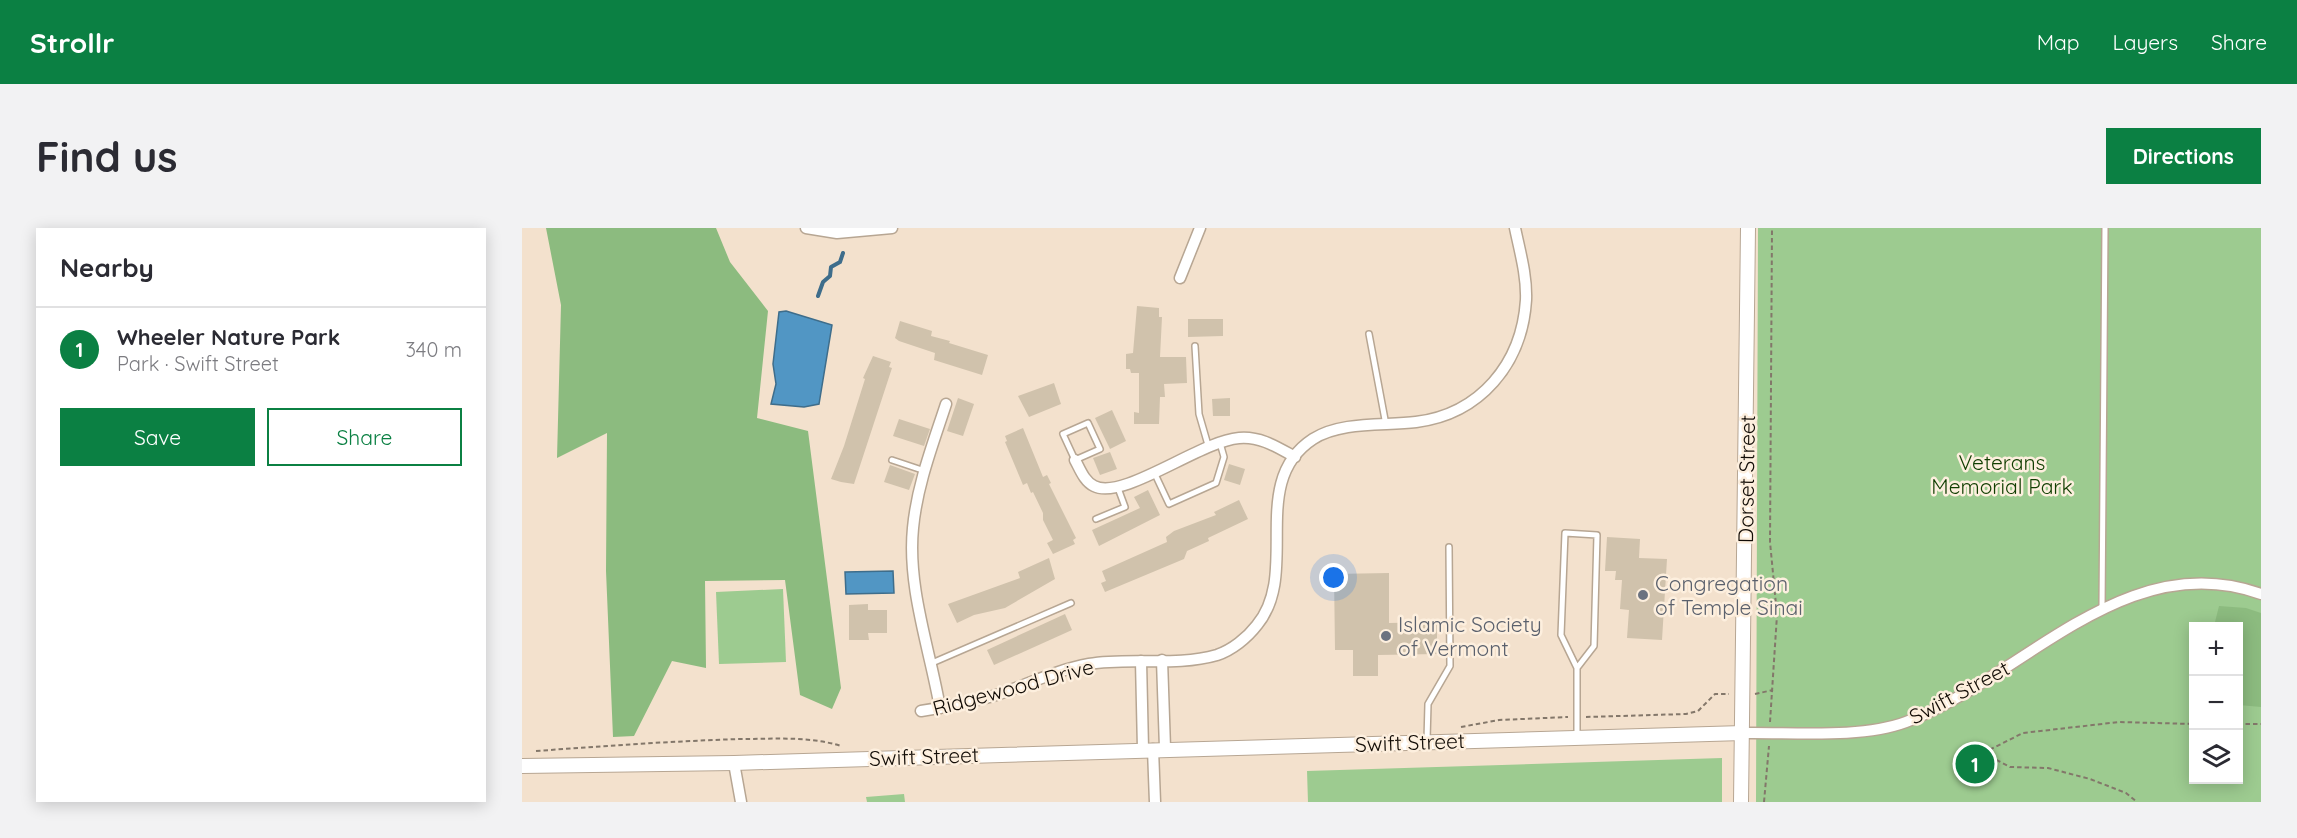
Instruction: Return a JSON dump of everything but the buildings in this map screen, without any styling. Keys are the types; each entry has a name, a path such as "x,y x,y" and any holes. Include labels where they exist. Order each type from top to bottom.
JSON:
{"street":[{"path":"806,228 837,233 892,228"},
{"path":"1180,278 1200,228"},
{"name":"Ridgewood Drive","path":"921,711 993,696 1074,667 1220,654 1247,636 1266,613 1271,602 1276,579 1278,498 1286,472 1295,456 1312,440 1324,434 1431,420 1455,412 1478,398 1499,377 1515,349 1526,301 1524,273 1515,228"},
{"name":"Dorset Street","path":"1741,802 1748,228"},
{"path":"940,708 914,577 912,530 917,499 946,404"},
{"path":"1075,460 1093,485 1101,488 1119,488 1208,445 1219,442 1250,438 1295,456"},
{"name":"Swift Street","path":"522,766 734,763 1869,729 1902,723 1930,712 1972,689 2102,609 2144,591 2179,583 2232,585 2261,594"},
{"path":"1155,802 1154,749 1162,660"},
{"path":"1141,661 1154,749"},
{"path":"734,763 741,802"}],"lane":[{"path":"2102,609 2105,228"},
{"path":"1369,334 1386,425"},
{"path":"1195,346 1199,414 1208,445"},
{"path":"1088,423 1100,449 1075,460 1063,434 1088,423"},
{"path":"1154,471 1169,504 1216,483 1224,457 1219,442"},
{"path":"892,460 925,471"},
{"path":"1096,519 1125,507 1119,488"},
{"path":"1577,668 1594,646 1597,535 1565,533 1561,634 1577,668 1577,738"},
{"path":"1426,742 1428,704 1450,666 1449,547"},
{"path":"932,663 1071,603"}],"path":[{"path":"1757,694 1773,690 1778,615 1770,542 1772,228"},
{"path":"1459,728 1499,720 1686,714 1698,711 1715,694 1728,694"},
{"path":"2137,802 2126,793 2090,779 2048,768 2010,767 1983,753 2023,734 2119,722 2189,723"},
{"path":"2243,724 2261,724"},
{"path":"533,752 673,741 790,739 822,740 851,749"}],"green space":[{"path":"546,228 716,228 730,262 768,311 757,418 808,431 841,688 832,709 800,695 785,580 705,581 706,668 672,661 634,736 613,737 606,571 607,433 557,458 561,305"},
{"name":"Veterans Memorial Park","path":"1758,228 2261,228 2261,802 1756,802"},
{"path":"783,589 786,662 719,664 716,592"},
{"path":"2219,606 2246,608 2261,613 2261,707 2243,705 2243,622 2215,622"},
{"path":"1722,758 1722,802 1308,802 1307,771"},
{"path":"904,794 905,802 867,802 866,797"}],"water":[{"path":"786,311 832,325 819,404 804,407 771,404 776,384 773,364 779,312"},
{"path":"893,571 894,593 846,594 845,572"}],"waterway":[{"path":"818,296 823,282 830,276 831,267 840,262 843,253"}],"place":[{"name":"Congregation of Temple Sinai","path":"1643,595"},
{"name":"Islamic Society of Vermont","path":"1386,636"},
{"name":"Wheeler Nature Park","path":"1975,764"}]}
